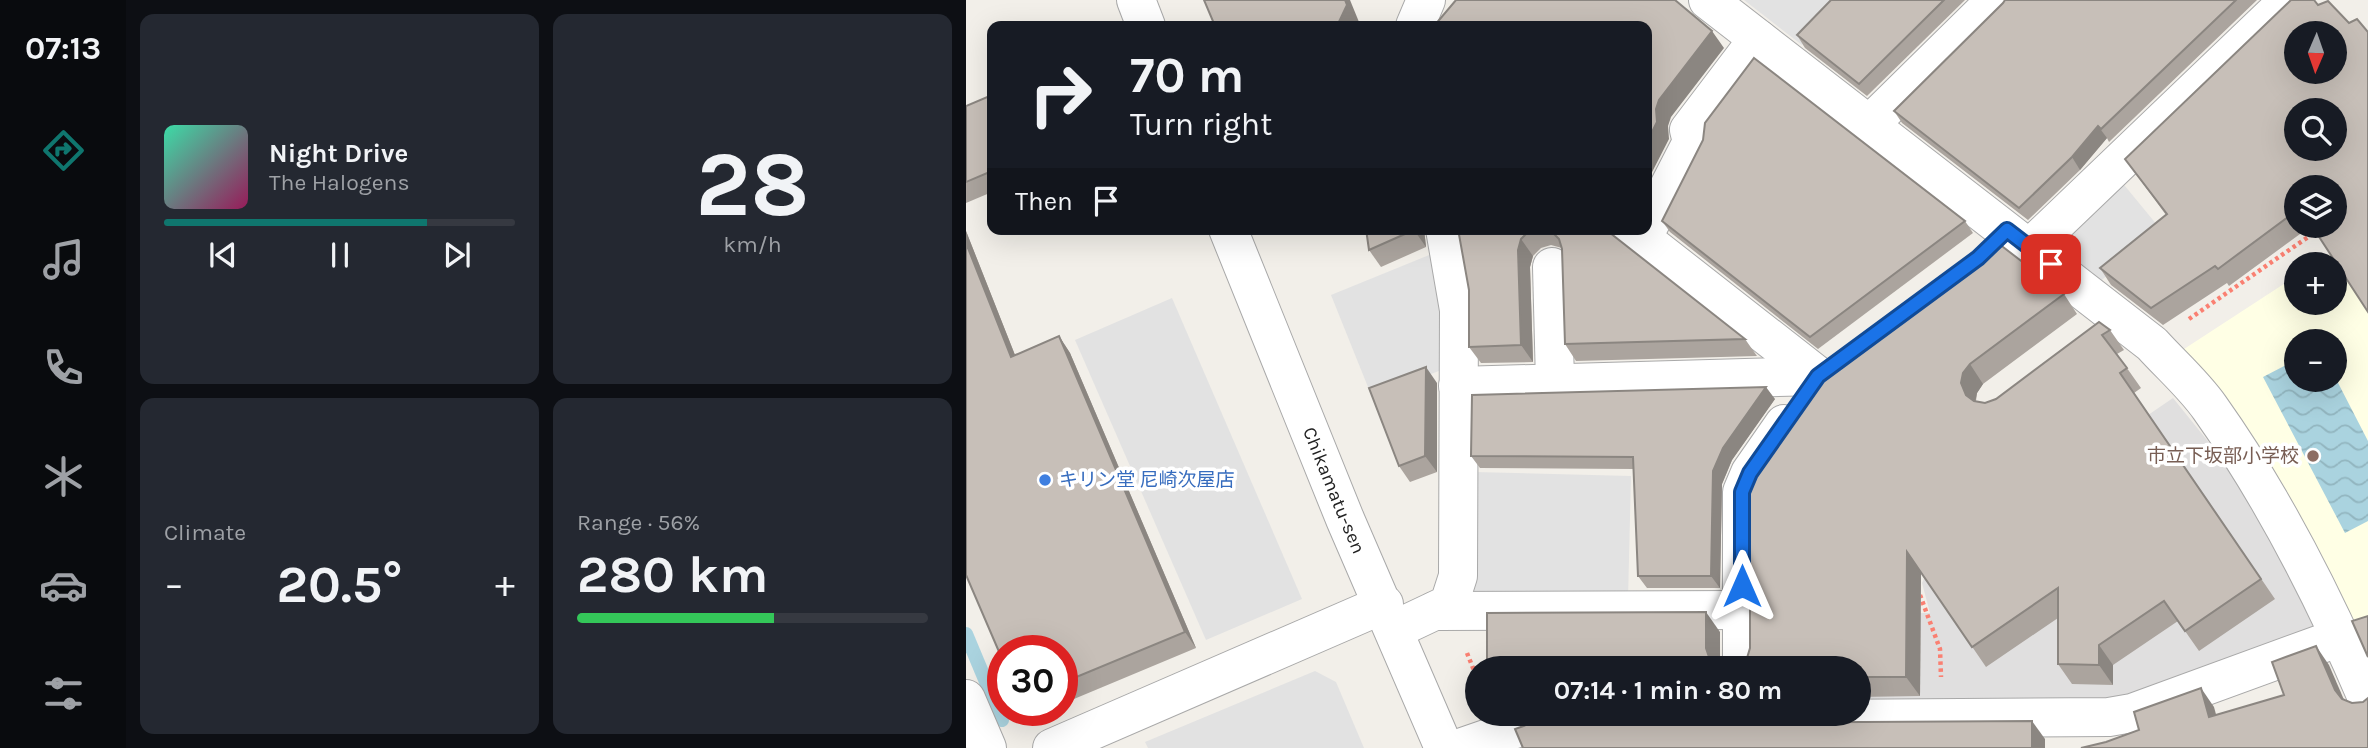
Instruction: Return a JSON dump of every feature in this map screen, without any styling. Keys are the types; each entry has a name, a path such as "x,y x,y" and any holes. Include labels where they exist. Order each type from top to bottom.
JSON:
{"street":[{"path":"1136,0 1144,21"},
{"path":"1417,21 1426,0"},
{"path":"1709,0 2152,344 2208,406 2263,489 2341,637 2368,700"},
{"path":"1870,124 1996,0"},
{"path":"1978,258 2018,239 2289,0"},
{"path":"1652,208 1692,142 1689,130 1758,39"},
{"name":"Chikamatu-sen","path":"1230,235 1345,519 1444,748"},
{"path":"1435,611 1449,604 1458,576 1459,310 1446,235"},
{"path":"1637,235 1818,376"},
{"path":"1552,267 1555,382"},
{"path":"2082,338 2113,314"},
{"path":"1742,656 1742,492 1750,473 1818,376 1850,353"},
{"path":"1458,386 1818,376"},
{"path":"1052,748 1389,617 1435,611 1742,610"},
{"path":"1871,716 2109,717 2132,713 2341,637"},
{"path":"966,699 987,748"},
{"path":"1460,748 1524,726"}],"path":[{"path":"2152,344 2307,238"},
{"path":"1918,591 1940,649 1942,716"}],"shaded area":[{"path":"1744,0 1837,0 1841,4 1802,45"},
{"path":"2120,180 2162,231 2098,283 2049,246"},
{"name":"市立下坂部小学校","path":"2368,229 2368,675 2181,351 2284,284 2284,315 2347,315 2347,252 2333,252"},
{"path":"1439,251 1449,367 1372,397 1331,295"},
{"path":"1172,298 1302,599 1206,640 1075,340"},
{"path":"2173,398 2261,507 2326,631 2112,711 1871,713 1871,656 1833,656 1746,614 1930,613 1922,583 1931,563"},
{"path":"1474,472 1631,476 1628,600 1471,597"},
{"path":"1315,671 1336,682 1364,748 1148,748 1145,742"}],"water":[{"path":"2284,366 2284,392 2343,392 2368,441 2368,521 2345,533 2263,377"}],"building":[{"path":"1204,0 1345,0 1347,5 1339,21 1213,21"},
{"path":"1456,0 1675,0 1712,31 1659,100 1656,109 1657,122 1652,132 1652,21 1438,21"},
{"path":"1831,0 1944,0 1859,84 1797,35"},
{"path":"2005,0 2236,0 2101,129 2098,126 2072,157 2019,208 1894,111"},
{"path":"2291,0 2314,0 2318,5 2328,1 2349,23 2357,19 2368,32 2368,312 2347,280 2347,252 2329,252 2320,238 2347,238 2347,175 2284,175 2284,220 2218,269 2215,266 2151,308 2100,268 2167,214 2125,159"},
{"path":"1754,58 1965,221 1810,337 1662,221 1703,140 1705,123"},
{"path":"987,97 987,173 966,182 966,106"},
{"path":"1367,235 1403,235 1369,250"},
{"path":"1459,235 1525,235 1518,250 1521,345 1469,347 1469,290"},
{"path":"1555,235 1613,235 1745,339 1565,344 1562,249"},
{"path":"1994,240 2064,294 1970,364 1963,373 1961,383 1966,395 1974,401 1985,403 1996,399 2099,322 2110,330 2102,335 2127,368 2120,373 2261,579 2185,631 2164,601 2099,645 2099,665 2058,664 2058,588 1972,647 1907,552 1906,677 1871,677 1871,656 1748,656 1750,648 1750,477 1755,464 1820,372 1977,256"},
{"name":"キリン堂 尼崎次屋店","path":"966,243 1011,357 1059,336 1185,632 1078,676 1078,635 992,635 966,575"},
{"path":"1426,367 1425,456 1399,466 1369,388"},
{"path":"1766,387 1723,448 1713,471 1711,576 1638,576 1633,457 1471,456 1472,395"},
{"path":"1706,612 1706,648 1709,656 1487,656 1487,613"},
{"path":"2368,616 2368,657 2352,621"},
{"path":"2316,646 2335,690 2342,699 2352,703 2363,702 2368,698 2368,748 2081,748 2139,730 2134,712 2201,688 2209,717 2284,695 2272,662"},
{"path":"2032,721 2032,748 1523,748 1515,729 1523,726 1871,726 1871,722"}],"waterway":[{"path":"966,634 987,684"}],"place":[{"name":"市立下坂部小学校","path":"2313,456"},
{"name":"キリン堂 尼崎次屋店","path":"1045,480"}],"route":[{"path":"1742,586 1742,492 1750,473 1818,376 1978,258 2007,230 2051,264"}]}
